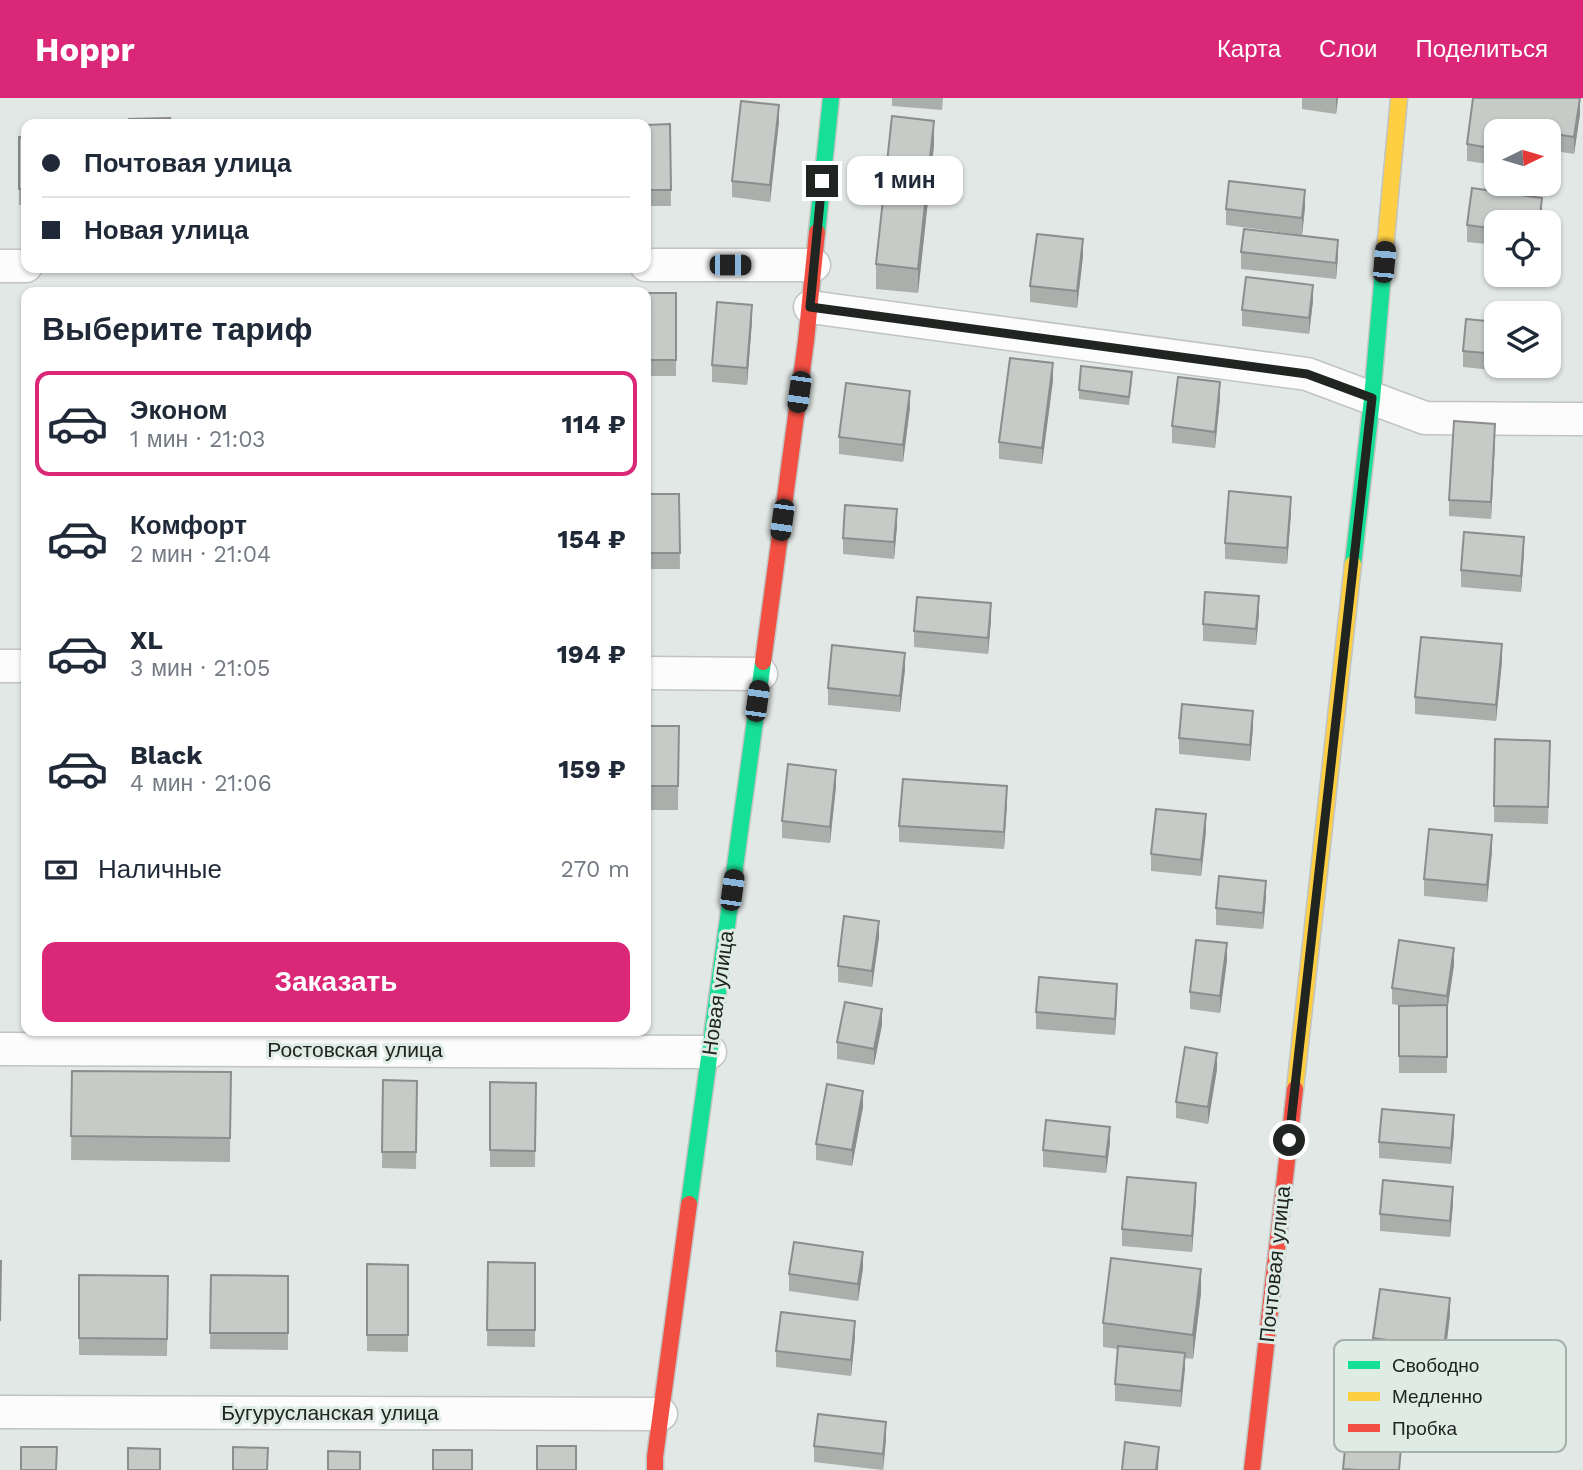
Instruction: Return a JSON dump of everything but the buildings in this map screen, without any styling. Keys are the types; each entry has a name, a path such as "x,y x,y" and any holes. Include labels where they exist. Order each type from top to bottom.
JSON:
{"street":[{"name":"Новая улица","path":"655,1470 810,307 831,98"},
{"name":"Почтовая улица","path":"1252,1470 1372,398 1399,98"},
{"path":"651,265 814,265"},
{"path":"0,266 21,266"},
{"path":"810,307 1307,374 1425,418 1583,419"},
{"path":"0,666 21,666"},
{"path":"651,673 761,674"},
{"name":"Ростовская улица","path":"0,1049 710,1052"},
{"name":"Бугурусланская улица","path":"0,1412 661,1415"}],"traffic: fast":[{"path":"817,232 831,98"},
{"path":"1353,564 1372,399 1384,260"},
{"path":"689,1204 763,662"}],"traffic: slow":[{"path":"1384,260 1399,98"},
{"path":"1295,1089 1353,564"}],"traffic: jam":[{"path":"763,662 806,341 817,232"},
{"path":"1252,1470 1295,1089"},
{"path":"655,1470 689,1204"}],"route":[{"path":"822,181 810,307 1307,374 1372,398 1289,1140"}]}
